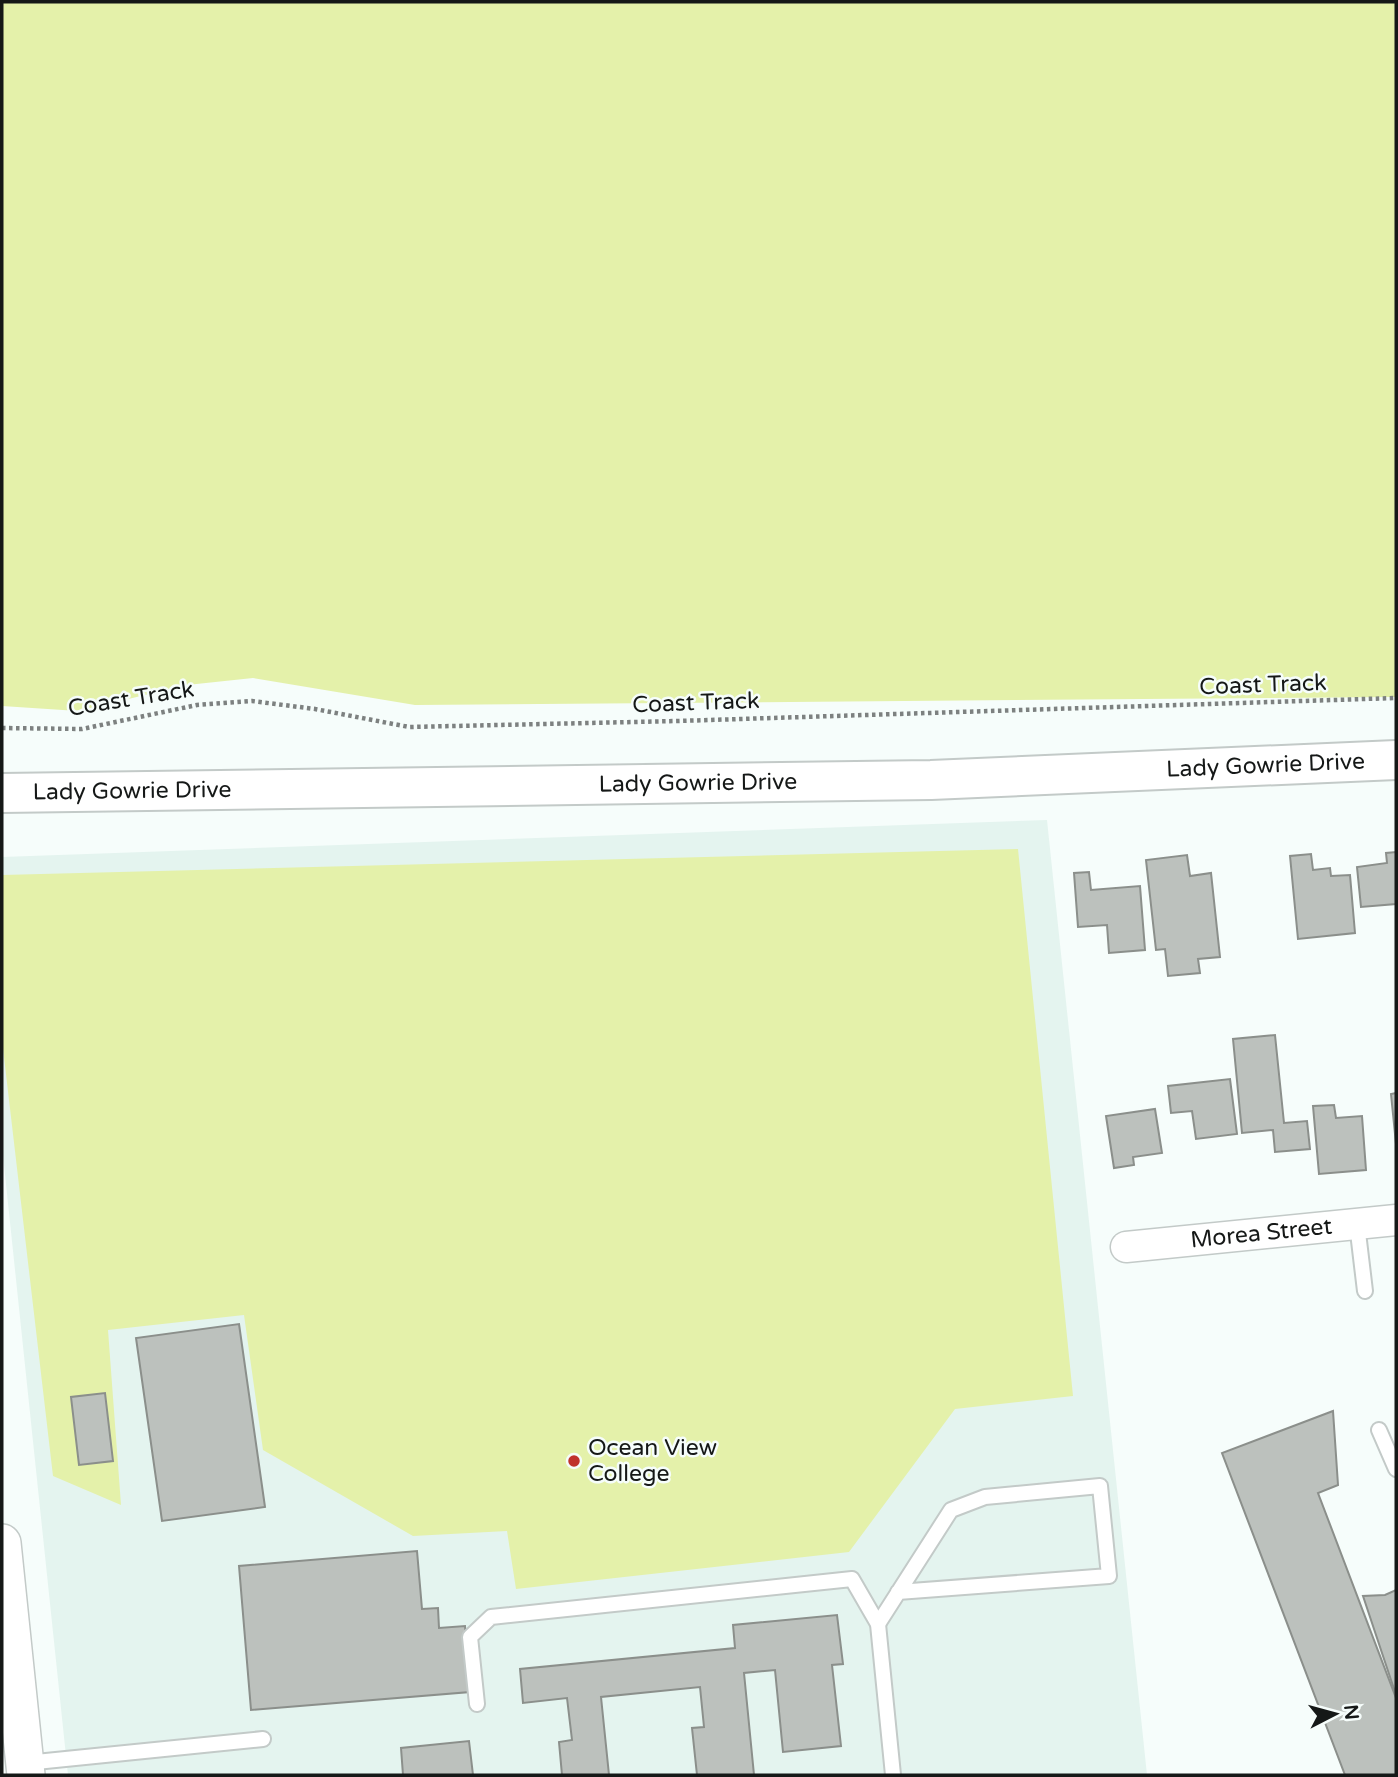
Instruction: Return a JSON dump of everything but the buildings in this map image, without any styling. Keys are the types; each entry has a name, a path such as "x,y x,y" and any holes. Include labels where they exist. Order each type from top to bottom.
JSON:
{"main road":[{"name":"Lady Gowrie Drive","path":"2,793 931,780 1396,760"}],"street":[{"name":"Morea Street","path":"1126,1247 1396,1220"},
{"path":"2,1542 25,1769"}],"lane":[{"path":"1357,1224 1366,1291"},
{"path":"1379,1430 1396,1469"},
{"path":"878,1624 898,1592 951,1510 985,1497 1100,1486 1109,1576 898,1592"},
{"path":"477,1704 470,1637 491,1617 852,1579 878,1624 893,1775"},
{"path":"25,1769 263,1739"}],"path":[{"name":"Coast Track","path":"2,728 82,729 197,705 252,701 315,709 408,727 1396,698"}],"shaded area":[{"name":"Ocean View College","path":"1047,820 1147,1775 68,1775 2,1146 2,857"}],"green space":[{"path":"2,2 1396,2 1396,697 415,705 253,678 187,685 78,711 2,706"},
{"name":"Ocean View College","path":"1018,849 1073,1396 955,1409 849,1552 516,1589 507,1531 413,1536 263,1450 244,1315 108,1330 121,1505 53,1476 2,1040 2,875"}],"place":[{"name":"Ocean View College","path":"574,1461"}]}
